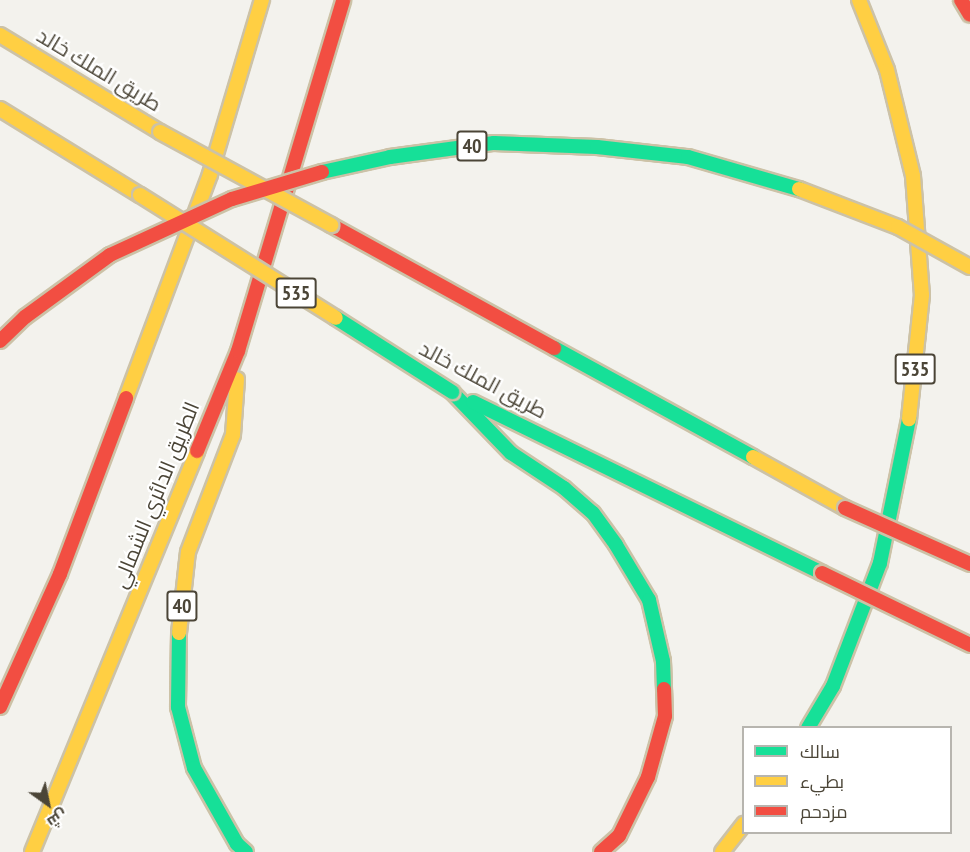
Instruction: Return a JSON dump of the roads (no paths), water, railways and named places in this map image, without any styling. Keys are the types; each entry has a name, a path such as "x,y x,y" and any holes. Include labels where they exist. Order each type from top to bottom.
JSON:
{"highway":[{"path":"0,707 60,574 210,174 262,0"},
{"name":"الطريق الدائري الشمالي","path":"32,852 238,351 344,0"},
{"name":"535","path":"809,726 833,686 880,563 909,423 922,295 914,176 887,70 860,0"},
{"path":"961,0 970,15"},
{"name":"طريق الملك خالد","path":"0,35 160,132 844,508 970,564"},
{"name":"طريق الملك خالد","path":"0,109 452,392 970,645"},
{"name":"40","path":"0,341 25,317 110,255 232,199 318,173 390,157 494,142 597,147 688,157 802,190 887,223 970,267"},
{"name":"40","path":"238,351 233,435 188,552 177,646 178,706 194,768 237,844 246,852"},
{"path":"452,392 511,453 564,488 593,513 616,545 649,600 663,661 666,716 648,777 619,836 602,852"},
{"path":"722,852 742,827"}]}
